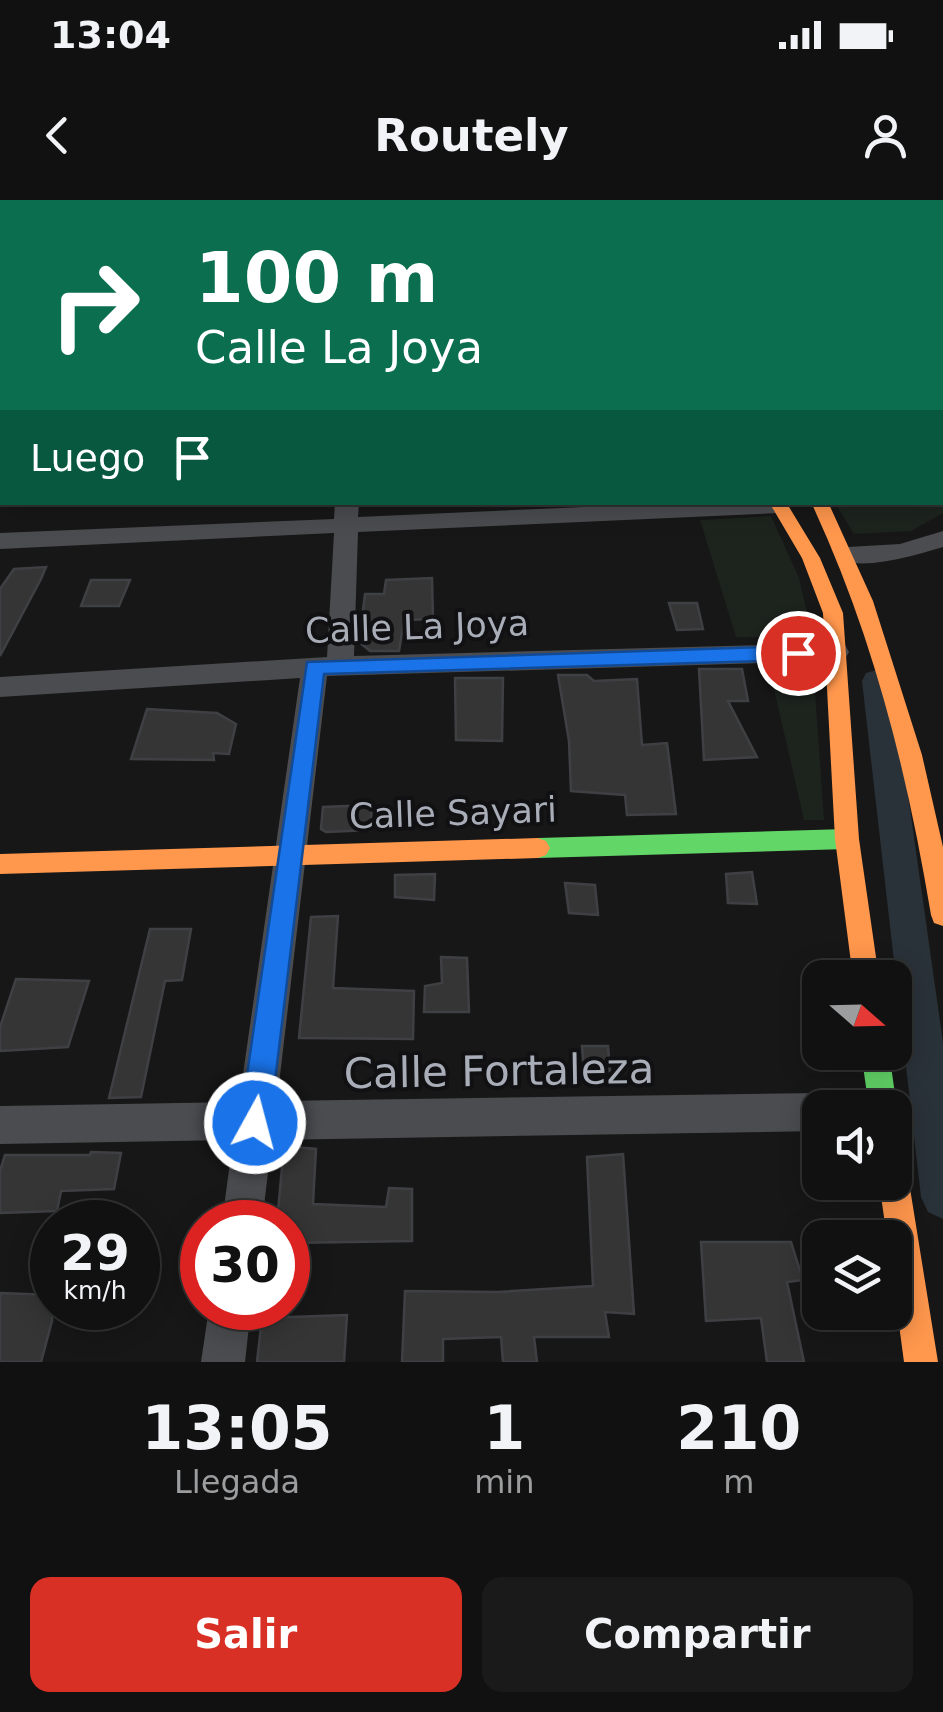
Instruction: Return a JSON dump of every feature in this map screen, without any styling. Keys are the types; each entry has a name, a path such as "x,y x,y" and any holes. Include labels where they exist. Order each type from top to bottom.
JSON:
{"main road":[{"path":"779,505 811,558 834,613 847,839 864,960"},
{"path":"821,505 848,555 900,692 938,842 943,915"},
{"name":"Calle Sayari","path":"0,864 847,839"},
{"path":"897,1200 922,1362"}],"street":[{"path":"0,541 347,514 735,505"},
{"path":"245,1200 290,855 328,667 347,514"},
{"path":"848,555 902,552 943,539"},
{"name":"Calle La Joya","path":"0,686 328,667 836,652"},
{"name":"Calle Fortaleza","path":"0,1125 802,1112"},
{"path":"223,1362 227,1330"}],"shaded area":[{"path":"836,505 943,505 943,513 911,531 854,534"},
{"path":"771,516 799,578 813,638 736,637 700,520"},
{"path":"813,663 824,820 804,820 769,667"}],"building":[{"path":"46,567 0,656 0,589 14,569"},
{"path":"432,578 433,619 404,620 399,651 370,651 359,642 365,594 384,594 386,580"},
{"path":"91,580 130,580 119,606 81,606"},
{"path":"669,603 697,603 703,629 677,630"},
{"path":"699,669 742,669 748,701 728,701 757,757 704,760"},
{"path":"558,675 587,675 594,681 637,679 642,745 667,743 676,814 627,815 625,795 571,791 569,741"},
{"path":"455,678 503,678 502,741 456,740"},
{"path":"147,709 217,713 236,724 229,754 213,753 214,760 131,759"},
{"path":"372,805 370,830 321,829 323,807"},
{"path":"752,872 757,904 728,903 726,874"},
{"path":"435,874 434,900 395,897 395,875"},
{"path":"565,883 595,885 598,915 569,913"},
{"path":"338,916 333,988 414,991 413,1039 299,1038 311,917"},
{"path":"150,929 191,929 182,980 165,981 141,1097 109,1098"},
{"path":"441,957 467,958 469,1012 424,1012 425,986 442,983"},
{"path":"16,979 89,981 68,1047 0,1051 0,1027"},
{"path":"582,1046 608,1046 610,1071 584,1071"},
{"path":"284,1146 316,1149 313,1204 386,1207 389,1188 412,1189 412,1241 310,1243 310,1200 279,1200"},
{"path":"121,1153 114,1189 61,1191 59,1200 30,1200 30,1212 0,1213 0,1171 5,1155"},
{"path":"623,1154 634,1314 605,1312 609,1337 534,1337 537,1362 503,1362 501,1337 443,1339 443,1362 402,1362 405,1291 498,1292 593,1286 587,1157"},
{"path":"701,1242 791,1242 802,1280 787,1282 804,1362 767,1362 761,1318 706,1321"},
{"path":"0,1293 30,1294 30,1330 50,1330 41,1362 0,1362"},
{"path":"347,1315 344,1362 257,1362 261,1330 310,1330 310,1316"}],"waterway":[{"path":"877,681 943,1197"}],"traffic: fast":[{"path":"538,848 847,839"},
{"path":"878,1070 880,1090"}],"traffic: slow":[{"path":"779,505 811,558 833,613 847,839 864,960"},
{"path":"820,505 843,551 882,652 911,755 943,915"},
{"path":"0,864 538,848"},
{"path":"897,1200 921,1362"}],"route":[{"path":"255,1123 315,667 798,653"}]}
